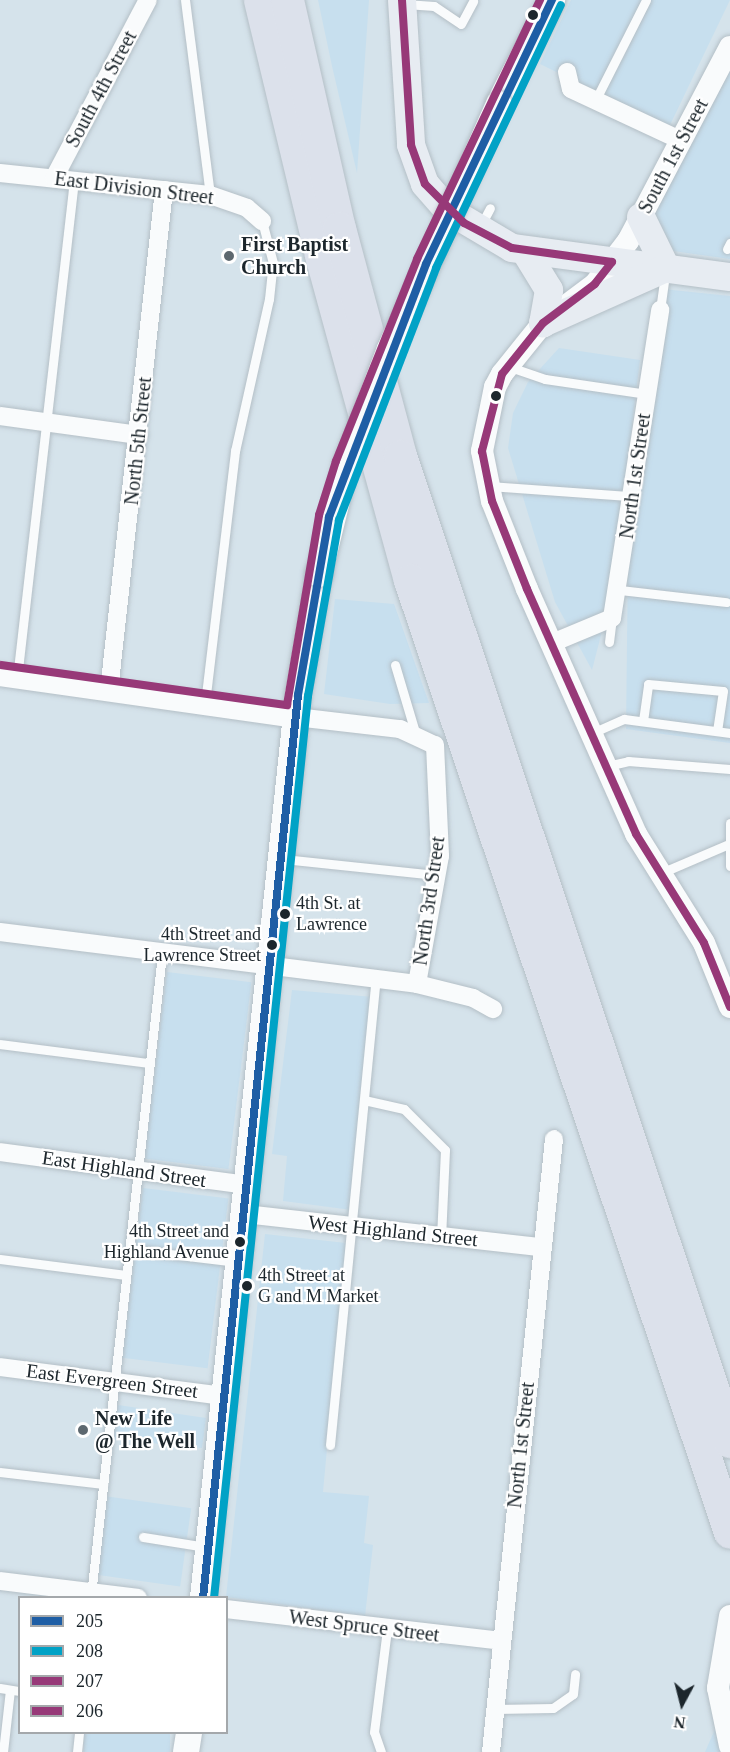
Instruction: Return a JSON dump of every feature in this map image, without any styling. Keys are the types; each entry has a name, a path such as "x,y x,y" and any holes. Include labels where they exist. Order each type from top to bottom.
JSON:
{"highway":[{"path":"246,0 273,112 321,255 410,580 678,1332 730,1441"},
{"path":"281,2 321,255"},
{"path":"281,2 400,456 678,1332 730,1532"}],"main road":[{"path":"203,1596 296,717 319,574 343,474 390,349 499,104 552,0"},
{"path":"402,2 411,145 424,184 484,220 525,251 549,290 543,323"},
{"path":"641,217 666,268"},
{"path":"525,251 730,277"},
{"path":"543,323 666,268"},
{"path":"186,1752 189,1734"}],"street":[{"name":"South 4th Street","path":"54,178 148,0"},
{"name":"South 1st Street","path":"730,47 641,217 612,262 595,284 543,323 508,366 495,387 482,451 489,486 552,644 607,766 661,873 725,981 730,1007"},
{"path":"567,72 571,88 682,141"},
{"name":"East Division Street","path":"0,173 210,195 247,208 261,221"},
{"name":"North 5th Street","path":"109,691 139,435 164,190"},
{"name":"North 1st Street","path":"612,618 620,590 631,496 660,310"},
{"path":"0,416 139,435"},
{"path":"552,644 612,618"},
{"path":"9,677 415,732"},
{"name":"North 3rd Street","path":"415,732 435,746 440,806 436,875 417,984"},
{"path":"0,932 269,969 417,984 473,998 493,1009"},
{"name":"North 1st Street","path":"490,1752 554,1138"},
{"name":"East Highland Street","path":"0,1152 248,1185"},
{"name":"West Highland Street","path":"244,1214 541,1247"},
{"name":"East Evergreen Street","path":"0,1367 224,1396"},
{"path":"0,1581 115,1596"},
{"name":"West Spruce Street","path":"228,1609 501,1641"},
{"path":"730,1616 718,1688 730,1746"}],"lane":[{"path":"185,0 210,195"},
{"path":"590,97 646,0"},
{"path":"402,2 434,6 461,24 473,1"},
{"path":"9,677 46,422 74,180"},
{"path":"205,704 235,451 269,299 273,263 261,221"},
{"path":"730,243 730,248"},
{"name":"North 1st Street","path":"660,310 666,268"},
{"path":"508,366 545,379 647,394"},
{"path":"489,486 631,496"},
{"path":"620,590 726,602"},
{"path":"609,642 612,618"},
{"path":"395,665 415,732"},
{"path":"643,722 648,684 723,691 717,731"},
{"path":"592,733 624,719 730,733"},
{"path":"607,766 628,761 730,769"},
{"path":"730,823 730,867"},
{"path":"661,873 729,844"},
{"path":"281,859 436,875"},
{"path":"92,1594 162,954"},
{"path":"330,1445 376,980"},
{"path":"0,1044 149,1063"},
{"path":"364,1100 404,1109 445,1150 441,1237"},
{"path":"129,1249 239,1262"},
{"path":"0,1259 126,1275"},
{"path":"0,1472 104,1484"},
{"path":"143,1538 208,1547"},
{"path":"381,1752 374,1732 387,1629"},
{"path":"495,1709 553,1708 573,1694 574,1674"},
{"path":"3,1752 10,1690"},
{"path":"77,1752 79,1734"}],"shaded area":[{"path":"318,0 369,0 357,173 332,66"},
{"path":"571,0 730,0 669,127 540,64"},
{"path":"730,68 730,259 637,246"},
{"path":"663,289 730,296 730,743 626,729 628,558"},
{"path":"559,348 640,360 610,600 592,670 555,602 508,448 513,413 528,382"},
{"path":"335,599 394,604 429,703 390,704 324,694"},
{"path":"167,972 251,982 228,1169 144,1159"},
{"path":"292,990 373,997 352,1210 283,1201 287,1156 272,1154"},
{"path":"143,1188 228,1198 208,1368 122,1358"},
{"path":"265,1234 346,1243 323,1492 369,1496 364,1543 373,1545 365,1616 226,1596"},
{"path":"118,1405 206,1418 202,1448 110,1439"},
{"path":"104,1496 191,1508 180,1586 93,1574"},
{"path":"716,1727 724,1752 705,1752"},
{"path":"84,1734 170,1734 170,1752 84,1752"}],"transit line":[{"name":"207","path":"402,0 411,145 425,184 464,223 512,248 612,262"},
{"name":"206","path":"1,665 287,705 319,515 336,461 417,259 540,0"},
{"name":"205","path":"203,1596 298,695 329,517 426,264 552,0"},
{"name":"208","path":"214,1596 308,696 339,520 436,268 561,5"},
{"name":"207","path":"612,262 595,284 543,323 502,374 482,451 492,501 527,589 636,834 704,943 730,1007"}],"place":[{"name":"First Baptist Church","path":"229,256"},
{"name":"4th St. at Lawrence","path":"285,914"},
{"name":"4th Street and Lawrence Street","path":"272,945"},
{"name":"4th Street and Highland Avenue","path":"240,1242"},
{"name":"4th Street at G and M Market","path":"247,1286"},
{"name":"New Life @ The Well","path":"83,1430"}]}
